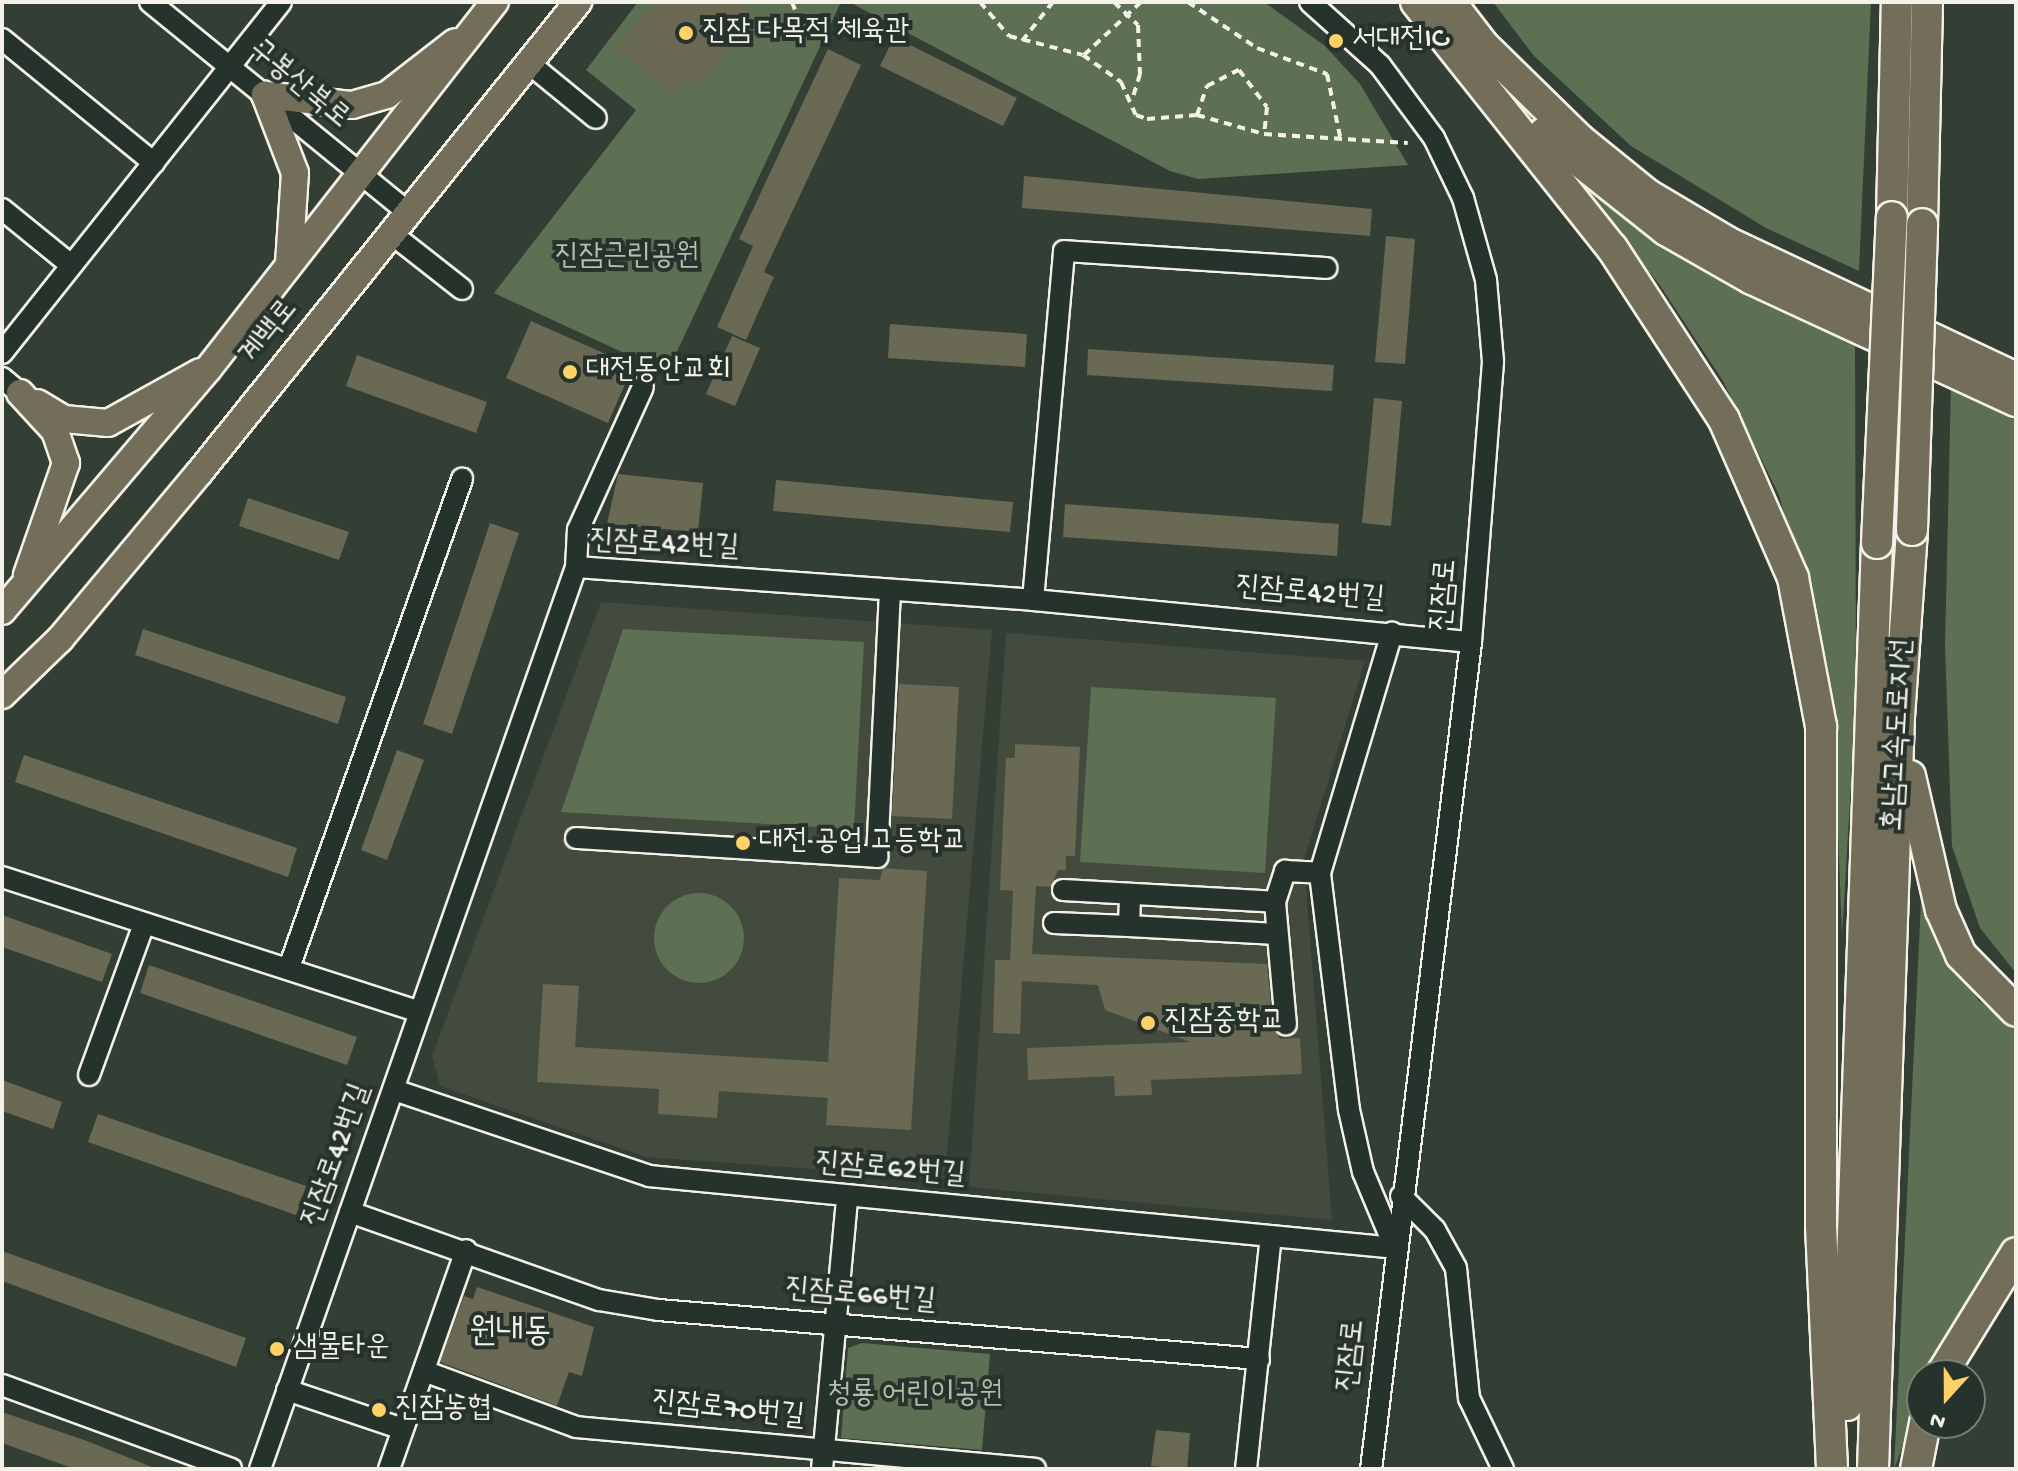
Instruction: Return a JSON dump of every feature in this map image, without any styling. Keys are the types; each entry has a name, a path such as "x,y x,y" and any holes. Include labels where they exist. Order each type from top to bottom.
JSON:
{"highway":[{"path":"1416,2 1612,248 1724,420 1793,578 1821,726 1821,1226 1832,1469"},
{"path":"1450,2 1484,46 1580,140 1648,195 1727,242 2016,378"},
{"name":"호남고속도로지선","path":"1843,1469 1856,1252 1897,2"},
{"name":"호남고속도로지선","path":"1873,1469 1899,717 1912,530 1927,2"},
{"path":"1451,48 1575,162 1666,230 1752,279 2016,401"},
{"path":"1899,717 1924,858 1941,910 1961,955 2016,1011"},
{"path":"1951,1359 2016,1253"},
{"path":"1916,1469 1922,1439"}],"main road":[{"name":"계백로","path":"10,604 208,369 495,2"},
{"name":"계백로","path":"2,695 70,627 578,2"},
{"path":"289,263 295,173 265,95 352,105 387,95 472,32"},
{"path":"11,385 64,419 108,423 208,369"},
{"path":"10,604 66,463 55,431 11,385"}],"street":[{"name":"구봉산북로","path":"150,2 409,213"},
{"path":"2,353 281,2"},
{"name":"진잠로","path":"1310,2 1380,65 1434,138 1463,198 1486,280 1493,362 1471,642 1401,1196 1371,1469"},
{"path":"2,39 154,163"},
{"path":"530,64 596,118"},
{"path":"2,209 71,265"},
{"path":"392,234 462,289"},
{"path":"1033,600 1064,251 1326,268"},
{"path":"576,567 578,530 643,387"},
{"path":"290,965 462,479"},
{"name":"진잠로42번길","path":"260,1469 576,567 1033,600 1471,642"},
{"path":"576,838 877,857 890,592"},
{"name":"진잠로","path":"1392,633 1320,873 1349,1110 1363,1172 1395,1248"},
{"path":"1286,1025 1275,902 1285,871 1320,873"},
{"path":"2,877 144,924 290,965 418,1011"},
{"path":"1063,890 1275,902"},
{"path":"1129,926 1130,894"},
{"path":"1054,923 1276,934"},
{"path":"89,1075 144,924"},
{"name":"진잠로62번길","path":"394,1090 649,1176 1395,1248"},
{"path":"1401,1196 1435,1230 1456,1268 1469,1398 1503,1469"},
{"path":"823,1460 847,1197"},
{"name":"진잠로66번길","path":"350,1212 466,1250 599,1300 837,1326 1259,1359"},
{"path":"1246,1469 1271,1236"},
{"path":"389,1469 466,1250"},
{"name":"진잠로70번길","path":"424,1371 576,1427 823,1460 1035,1469"},
{"path":"2,1385 231,1469"},
{"path":"287,1390 403,1429"}],"path":[{"path":"792,2 798,18"},
{"path":"980,2 1009,36 1083,55 1121,82 1132,100 1136,115 1147,119 1197,115 1264,134 1408,143"},
{"path":"1022,41 1053,2"},
{"path":"1114,2 1128,14 1142,46 1132,100"},
{"path":"1083,55 1141,2"},
{"path":"1162,2 1178,2"},
{"path":"1188,2 1257,48 1327,74 1341,141"},
{"path":"1197,115 1207,86 1239,70 1267,107 1264,134"}],"shaded area":[{"name":"대전 공업 고등학교","path":"601,602 992,630 945,1178 646,1157 440,1086 432,1056"},
{"name":"진잠중학교","path":"1006,633 1365,661 1304,860 1332,1220 969,1187"}],"green space":[{"name":"진잠근린공원","path":"638,2 841,2 673,360 622,352 494,293 636,110 586,70"},
{"path":"849,2 1264,2 1325,46 1360,84 1408,165 1198,179 1170,171"},
{"path":"1493,2 1871,2 1859,271 1766,228 1631,146 1534,56"},
{"path":"1572,176 1672,251 1743,292 1855,337 1856,700 1842,936 1834,733 1818,638 1779,495 1723,381 1659,284"},
{"path":"1951,384 2016,416 2016,973 1980,928 1952,846 1945,646"},
{"path":"623,629 864,642 854,829 561,812"},
{"path":"1091,687 1276,698 1265,873 1080,862"},
{"path":"699,893 716,897 731,906 740,921 744,938 740,955 731,970 716,979 699,983 682,979 667,970 658,955 654,938 658,921 667,906 682,897"},
{"path":"1921,901 1978,1000 2016,1029 2016,1238 1934,1359 1906,1359 1906,1437 1894,1469"},
{"name":"청룡 어린이공원","path":"862,1343 990,1354 982,1450 841,1438 848,1348"}],"building":[{"name":"진잠 다목적 체육관","path":"654,2 737,2 756,17 698,86 687,77 672,95 616,49"},
{"path":"894,37 1017,98 1003,126 880,66"},
{"path":"828,49 861,65 764,272 774,277 746,340 717,327 753,246 739,239"},
{"path":"1024,176 1372,209 1370,236 1022,208"},
{"path":"1386,236 1415,239 1405,364 1375,362"},
{"name":"대전동안교회","path":"531,321 633,366 608,423 506,378"},
{"path":"890,324 1027,334 1025,367 888,358"},
{"path":"732,336 760,348 735,406 706,394"},
{"path":"1088,349 1334,365 1332,391 1087,375"},
{"path":"357,355 487,402 476,433 346,386"},
{"path":"1374,398 1402,401 1391,526 1362,523"},
{"path":"618,474 703,483 698,532 607,524"},
{"path":"776,480 1013,502 1010,532 773,511"},
{"path":"248,498 349,532 339,560 239,526"},
{"path":"1065,504 1339,524 1337,556 1063,537"},
{"path":"490,523 519,533 452,734 423,724"},
{"path":"143,629 346,697 338,724 135,655"},
{"path":"899,684 959,687 952,819 892,816"},
{"path":"1015,744 1080,747 1075,856 1066,856 1066,870 1058,870 1051,887 1036,886 1032,954 1267,964 1273,1027 1280,1039 1300,1038 1302,1074 1151,1080 1152,1095 1115,1096 1114,1076 1028,1080 1027,1048 1190,1042 1105,1010 1098,985 1022,981 1020,1034 993,1033 995,960 1010,960 1013,891 1000,890 1006,758 1015,758"},
{"path":"397,750 424,760 387,860 361,850"},
{"path":"24,755 297,848 288,877 15,782"},
{"path":"883,868 927,871 911,1130 826,1125 828,1098 719,1091 717,1118 658,1114 659,1089 537,1082 543,984 579,986 575,1047 828,1062 839,878 880,880"},
{"path":"2,915 112,954 102,982 2,947"},
{"path":"149,965 357,1037 347,1065 140,993"},
{"path":"2,1080 62,1102 53,1129 2,1111"},
{"path":"98,1114 306,1186 296,1215 88,1142"},
{"path":"2,1251 246,1338 236,1367 2,1281"},
{"path":"477,1287 594,1327 582,1376 569,1372 557,1406 440,1362 464,1296 473,1299"},
{"path":"2,1412 157,1469 75,1469 2,1443"},
{"path":"1156,1430 1190,1433 1187,1469 1151,1466"}],"place":[{"name":"진잠 다목적 체육관","path":"686,33"},
{"name":"서대전IC","path":"1336,41"},
{"name":"대전동안교회","path":"570,372"},
{"name":"대전 공업 고등학교","path":"743,843"},
{"name":"진잠중학교","path":"1148,1023"},
{"name":"샘물타운","path":"277,1349"},
{"name":"진잠농협","path":"379,1410"}],"district":[{"name":"원내동","path":"510,1335"}]}
